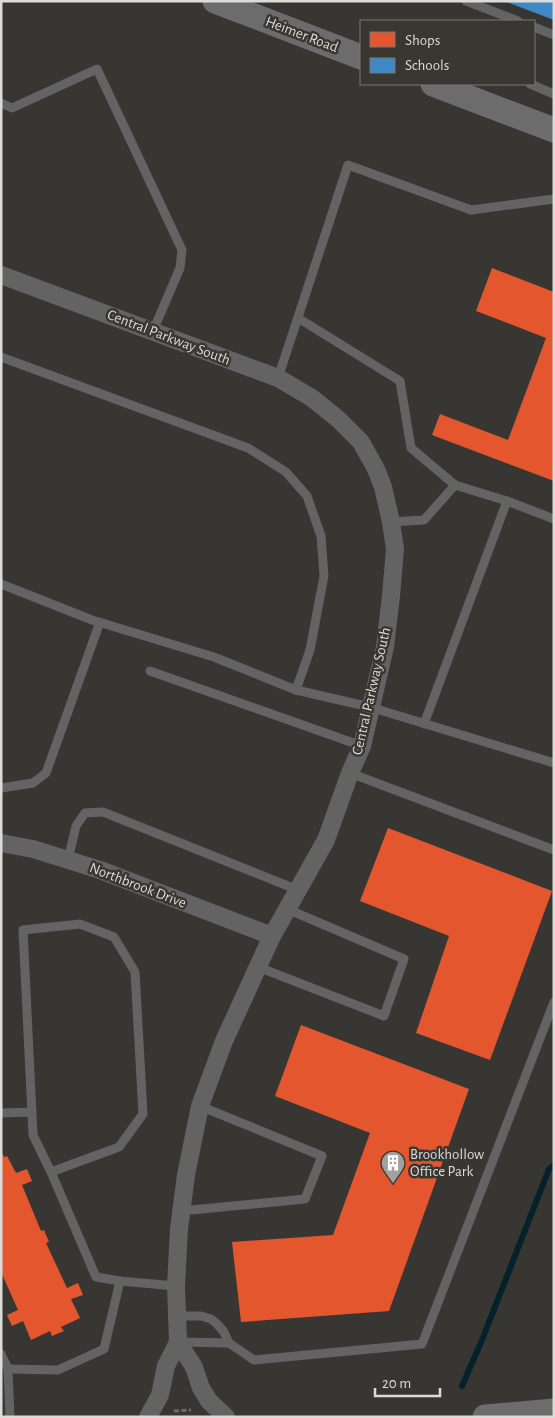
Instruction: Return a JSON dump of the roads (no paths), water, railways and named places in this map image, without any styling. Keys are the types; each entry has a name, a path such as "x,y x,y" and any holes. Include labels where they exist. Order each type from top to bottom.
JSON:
{"street":[{"name":"Heimer Road","path":"215,1 360,56"},
{"path":"436,85 554,130"},
{"name":"Central Parkway South","path":"1,275 278,378 312,398 338,419 361,442 376,469 383,487 391,522 395,549 391,596 384,647 362,746 350,773 326,840 272,936 224,1041 200,1106 186,1174 178,1229 176,1286 178,1342 194,1367 201,1388 209,1401 226,1417"},
{"name":"Northbrook Drive","path":"1,843 33,849 100,870 272,936"},
{"path":"148,1417 156,1402 166,1366 178,1342"},
{"path":"485,1417 554,1411"}],"lane":[{"path":"466,1 515,20"},
{"path":"535,28 554,35"},
{"path":"1,104 12,108 98,69 182,250 180,268 153,332"},
{"path":"532,85 554,94"},
{"path":"278,378 348,165 471,210 554,199"},
{"path":"298,318 400,380 411,448 455,485 507,501 554,519"},
{"path":"1,357 248,448 286,472 306,496 310,504 321,536 324,576 310,650 296,690"},
{"path":"391,522 424,520 455,485"},
{"path":"424,724 507,501"},
{"path":"1,584 100,622 214,657 296,690 370,707 554,763"},
{"path":"1,788 33,783 46,773 100,622"},
{"path":"150,670 362,746"},
{"path":"350,773 554,850"},
{"path":"68,860 76,826 85,813 104,812 298,890"},
{"path":"258,967 384,1016 404,959 287,909"},
{"path":"51,1172 119,1147 143,1114 135,972 114,937 80,924 23,930 34,1135 96,1277 176,1286"},
{"path":"176,1316 201,1316 211,1319 224,1332 229,1343 254,1360 422,1344 554,1002"},
{"path":"181,1211 305,1199 322,1156 200,1106"},
{"path":"1,1113 32,1112"},
{"path":"8,1369 58,1370 104,1349 120,1281"},
{"path":"178,1342 229,1343"},
{"path":"1,1354 8,1369 10,1417"}],"waterway":[{"path":"462,1386 549,1169 554,1165"}],"place":[{"name":"Brookhollow Office Park","path":"393,1184"}]}
